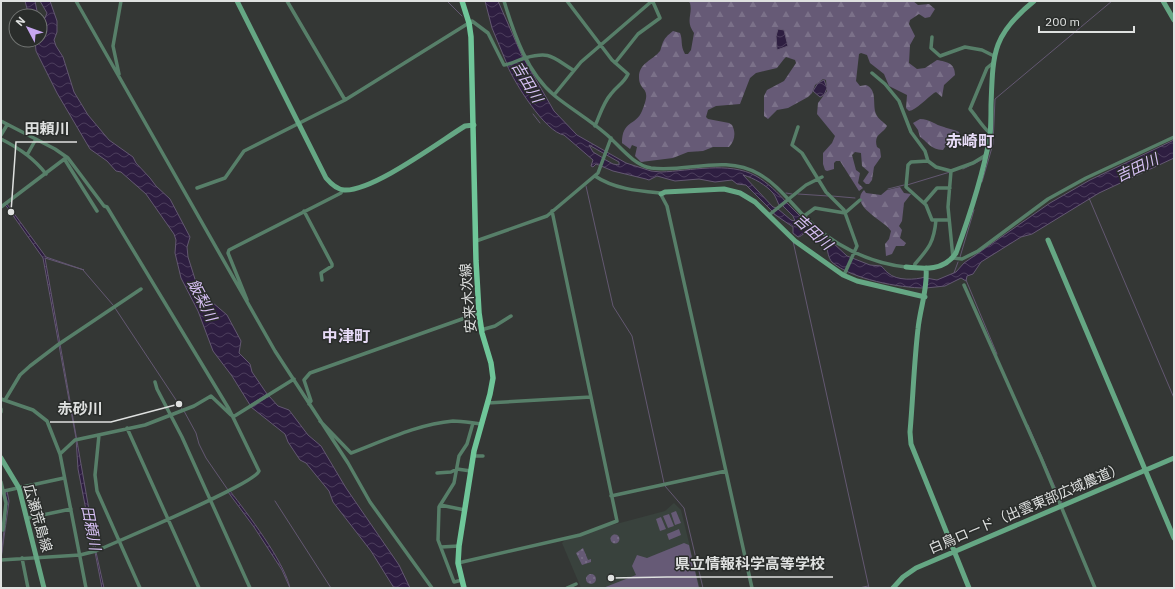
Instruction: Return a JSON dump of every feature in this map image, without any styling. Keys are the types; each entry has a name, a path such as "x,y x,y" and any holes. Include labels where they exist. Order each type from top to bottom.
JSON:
{"main road":[{"name":"安来木次線","path":"462,1 469,23 472,45 479,313 481,330 493,374 492,388 473,456 460,546 458,563 464,588"}],"street":[{"path":"76,1 278,356 348,463 370,502 432,588"},
{"path":"120,79 113,46 121,1"},
{"path":"237,1 326,178 334,186 342,190 350,190 374,183 465,126 474,125"},
{"path":"287,1 345,100"},
{"path":"504,1 525,58 536,75 554,95 611,138 637,162 652,168 726,164 750,170 767,179 820,231 854,253 866,258 906,268 926,270 944,265 953,258 959,246 986,155 990,133 994,56 1004,30 1018,14 1034,1"},
{"path":"567,1 615,63 628,75 623,83 616,88 604,103 595,126"},
{"path":"1163,1 1174,20"},
{"path":"554,95 573,70 600,44 653,2 660,18 638,34 615,63"},
{"path":"197,188 224,179 244,151 345,100 474,21 488,33 503,64 506,65 539,54 548,55 573,70"},
{"path":"932,37 930,48 940,56 965,47 982,50 994,56"},
{"path":"990,133 970,109 970,106 987,68 993,63"},
{"path":"872,73 885,84 899,101 911,132 925,151 928,161 936,167 951,172 973,163 986,155"},
{"path":"1,121 36,139 66,159 104,206 107,207 234,416 259,471 254,477 229,491 95,551 80,554 1,560"},
{"path":"1,135 8,125"},
{"path":"798,127 791,144 805,157 820,178 830,196 845,213 857,246 844,274"},
{"path":"953,258 960,260 967,256 1048,199 1086,178 1174,137"},
{"path":"476,241 546,216 597,175 611,138"},
{"path":"1,139 27,155 37,163 46,174"},
{"path":"27,155 36,139"},
{"path":"1,207 66,159"},
{"path":"66,159 97,211"},
{"path":"928,161 909,163 907,185 924,203 930,217 936,220 949,220"},
{"path":"951,172 949,220 951,254 953,258"},
{"path":"597,175 622,187 661,194 671,192 730,190 751,198 770,214 795,241 844,274 861,282 924,296"},
{"path":"770,214 806,185 820,178"},
{"path":"924,203 937,188 950,188"},
{"path":"249,307 228,253 229,250 342,193 342,190"},
{"path":"661,194 668,206 752,588"},
{"path":"845,213 860,200"},
{"path":"804,216 815,208 845,213"},
{"path":"304,211 332,264 331,267 321,273 322,280"},
{"path":"458,563 580,535 615,522 617,519 552,211"},
{"path":"914,268 915,264 934,240 936,220"},
{"path":"1048,240 1174,538"},
{"path":"926,270 926,290 917,335 910,441 969,588"},
{"path":"964,285 1041,458 1095,588"},
{"path":"86,588 60,454 45,419 33,410 3,399 23,372 60,344 114,307 142,290"},
{"path":"310,404 311,401 304,380 308,374 479,313"},
{"path":"481,330 495,326 510,316"},
{"path":"234,416 293,380"},
{"path":"156,382 157,389 250,588"},
{"path":"60,454 77,440 145,425 183,410 210,397 234,416"},
{"path":"487,403 591,397"},
{"path":"319,420 350,453 432,425 452,421 481,424"},
{"path":"462,580 454,582 438,538 440,505 454,483 459,456 466,444 473,423"},
{"path":"127,428 199,588"},
{"path":"99,435 95,475 97,491 140,588"},
{"path":"473,456 483,456"},
{"name":"広瀬荒島線","path":"1,458 19,488 28,518 44,588"},
{"name":"白鳥ロード（出雲東部広域農道）","path":"893,588 910,571 1174,458"},
{"path":"437,473 451,472 457,469 471,471"},
{"path":"611,496 726,471"},
{"path":"5,491 64,478"},
{"path":"1,482 5,491 6,503 3,530"},
{"path":"440,505 465,510"},
{"path":"28,518 71,509"},
{"path":"441,548 460,546"},
{"path":"22,558 28,588"},
{"path":"567,588 576,584"}],"shaded area":[{"path":"674,503 681,510 700,588 581,588 562,543 566,539 586,532 665,511"}],"green space":[{"path":"688,1 913,1 918,5 929,4 935,9 930,17 925,18 919,14 910,20 909,24 915,36 910,45 909,63 917,69 925,68 937,60 950,64 954,68 955,75 944,85 942,97 936,92 909,111 906,108 907,95 889,86 884,74 870,63 867,55 861,53 859,54 856,81 860,86 866,85 870,87 873,94 876,114 887,126 876,139 881,157 874,167 872,180 869,184 866,184 863,181 869,172 862,166 861,153 855,152 852,155 856,170 860,173 858,183 863,188 859,191 840,161 836,161 834,163 834,169 827,171 825,170 823,164 823,153 832,143 835,136 817,114 818,103 827,91 826,80 823,79 815,85 812,93 808,97 788,108 777,110 768,119 764,116 764,96 767,90 784,81 796,63 795,60 786,57 777,68 756,73 750,78 740,104 716,106 708,110 706,117 708,119 729,123 732,125 734,136 733,142 729,147 713,147 703,151 688,152 673,158 641,162 635,156 637,147 632,145 630,149 622,143 624,130 639,116 645,103 646,93 641,85 639,77 641,68 660,51 665,39 673,31 680,33 685,54 688,54 691,50 694,33 690,25 691,7"},
{"path":"920,119 927,120 957,131 960,135 949,141 943,150 935,148 920,137 918,130 913,123"},
{"path":"900,187 904,193 911,194 904,203 902,221 899,226 902,230 900,238 906,243 904,246 896,246 892,254 886,256 885,244 889,239 891,231 864,207 860,196 864,190 866,193 881,195 887,190"},
{"path":"676,511 681,523 675,525 671,513"},
{"path":"669,514 674,526 668,528 663,516"},
{"path":"661,517 666,529 660,531 656,519"},
{"path":"679,529 681,535 669,540 667,534"},
{"path":"615,534 620,539 615,544 610,539"},
{"path":"684,543 689,545 699,588 603,588 636,575 632,566 637,555 647,558"},
{"path":"583,548 588,560 591,559 591,562 582,565 576,553"},
{"path":"589,574 593,574 595,575 595,583 589,584 586,581 586,577"}],"water":[{"path":"25,1 35,1 36,8 27,8"},
{"name":"飯梨川","path":"40,1 50,1 57,21 57,32 54,40 56,46 63,57 74,92 88,115 109,140 133,157 136,163 156,186 170,199 190,237 187,247 188,257 195,279 205,296 227,315 241,341 239,353 250,364 252,372 267,394 250,405 232,376 213,351 198,311 181,278 175,253 176,240 174,234 146,194 121,172 116,171 107,161 90,149 57,93 36,51 36,48 48,48 48,8 44,8"},
{"path":"485,1 498,1 523,58 507,64 492,28"},
{"path":"778,29 784,30 788,46 777,50 776,36"},
{"name":"吉田川","path":"524,59 554,111 577,135 626,163 651,171 661,172 709,168 745,171 765,182 786,202 779,205 774,194 767,187 743,175 773,207 777,208 773,212 746,185 737,184 732,180 715,182 699,179 675,181 657,176 649,180 613,171 596,164 593,167 591,166 593,160 564,135 556,132 539,116 516,83 507,65","holes":["589,145 619,162 619,165 613,164 604,159 601,166 603,158 593,152"]},
{"path":"824,80 827,88 824,95 820,97 813,91 818,83"},
{"name":"吉田川","path":"1174,140 1174,158 1099,193 1032,234 1021,237 981,262 973,274 967,276 966,281 961,278 945,286 926,288 926,278 937,280 956,272 964,263 1050,203 1090,180"},
{"name":"吉田川","path":"786,202 808,224 831,241 847,256 870,265 881,266 892,276 901,279 916,279 925,277 925,288 890,284 863,278 840,268 832,262 823,241 808,233 798,237 793,233 793,227 774,214 773,212 778,209 791,220 795,221 793,216 782,205"},
{"path":"7,204 46,257 84,270 45,258 96,550 94,551 78,469 76,438 43,258 5,205"},
{"path":"269,396 278,406 289,410 308,435 321,446 346,488 399,565 410,588 394,588 371,551 333,502 329,491 306,463 300,460 288,442 285,434 251,407"},
{"path":"7,491 9,501 1,559 7,501 5,493"},
{"path":"230,491 273,551 286,577 290,588 282,570 254,527 228,492"},
{"path":"96,552 104,588 102,588"}],"waterway":[{"path":"447,1 462,16"},
{"path":"982,182 993,144 995,99 1112,1"},
{"path":"533,114 540,123"},
{"path":"974,164 983,159"},
{"path":"963,169 969,166"},
{"path":"907,185 950,172"},
{"path":"888,189 904,185"},
{"path":"586,186 613,306 632,336 664,483"},
{"path":"786,193 792,194"},
{"path":"798,194 828,196"},
{"path":"832,196 855,198"},
{"path":"1089,198 1174,398"},
{"path":"960,257 974,210"},
{"path":"793,241 869,588"},
{"path":"954,273 958,262"},
{"path":"83,270 113,305"},
{"path":"966,280 997,354"},
{"path":"115,308 182,409"},
{"path":"184,411 196,433 199,444 206,458 228,490"},
{"path":"1028,425 1062,503"},
{"path":"665,486 684,508 703,588"},
{"path":"275,501 331,588"},
{"path":"859,588 868,586"}],"place":[{"name":"田頼川","path":"11,212"},
{"name":"赤砂川","path":"179,404"},
{"name":"県立情報科学高等学校","path":"611,578"}],"district":[{"name":"赤崎町","path":"970,141"},
{"name":"中津町","path":"346,336"}]}
